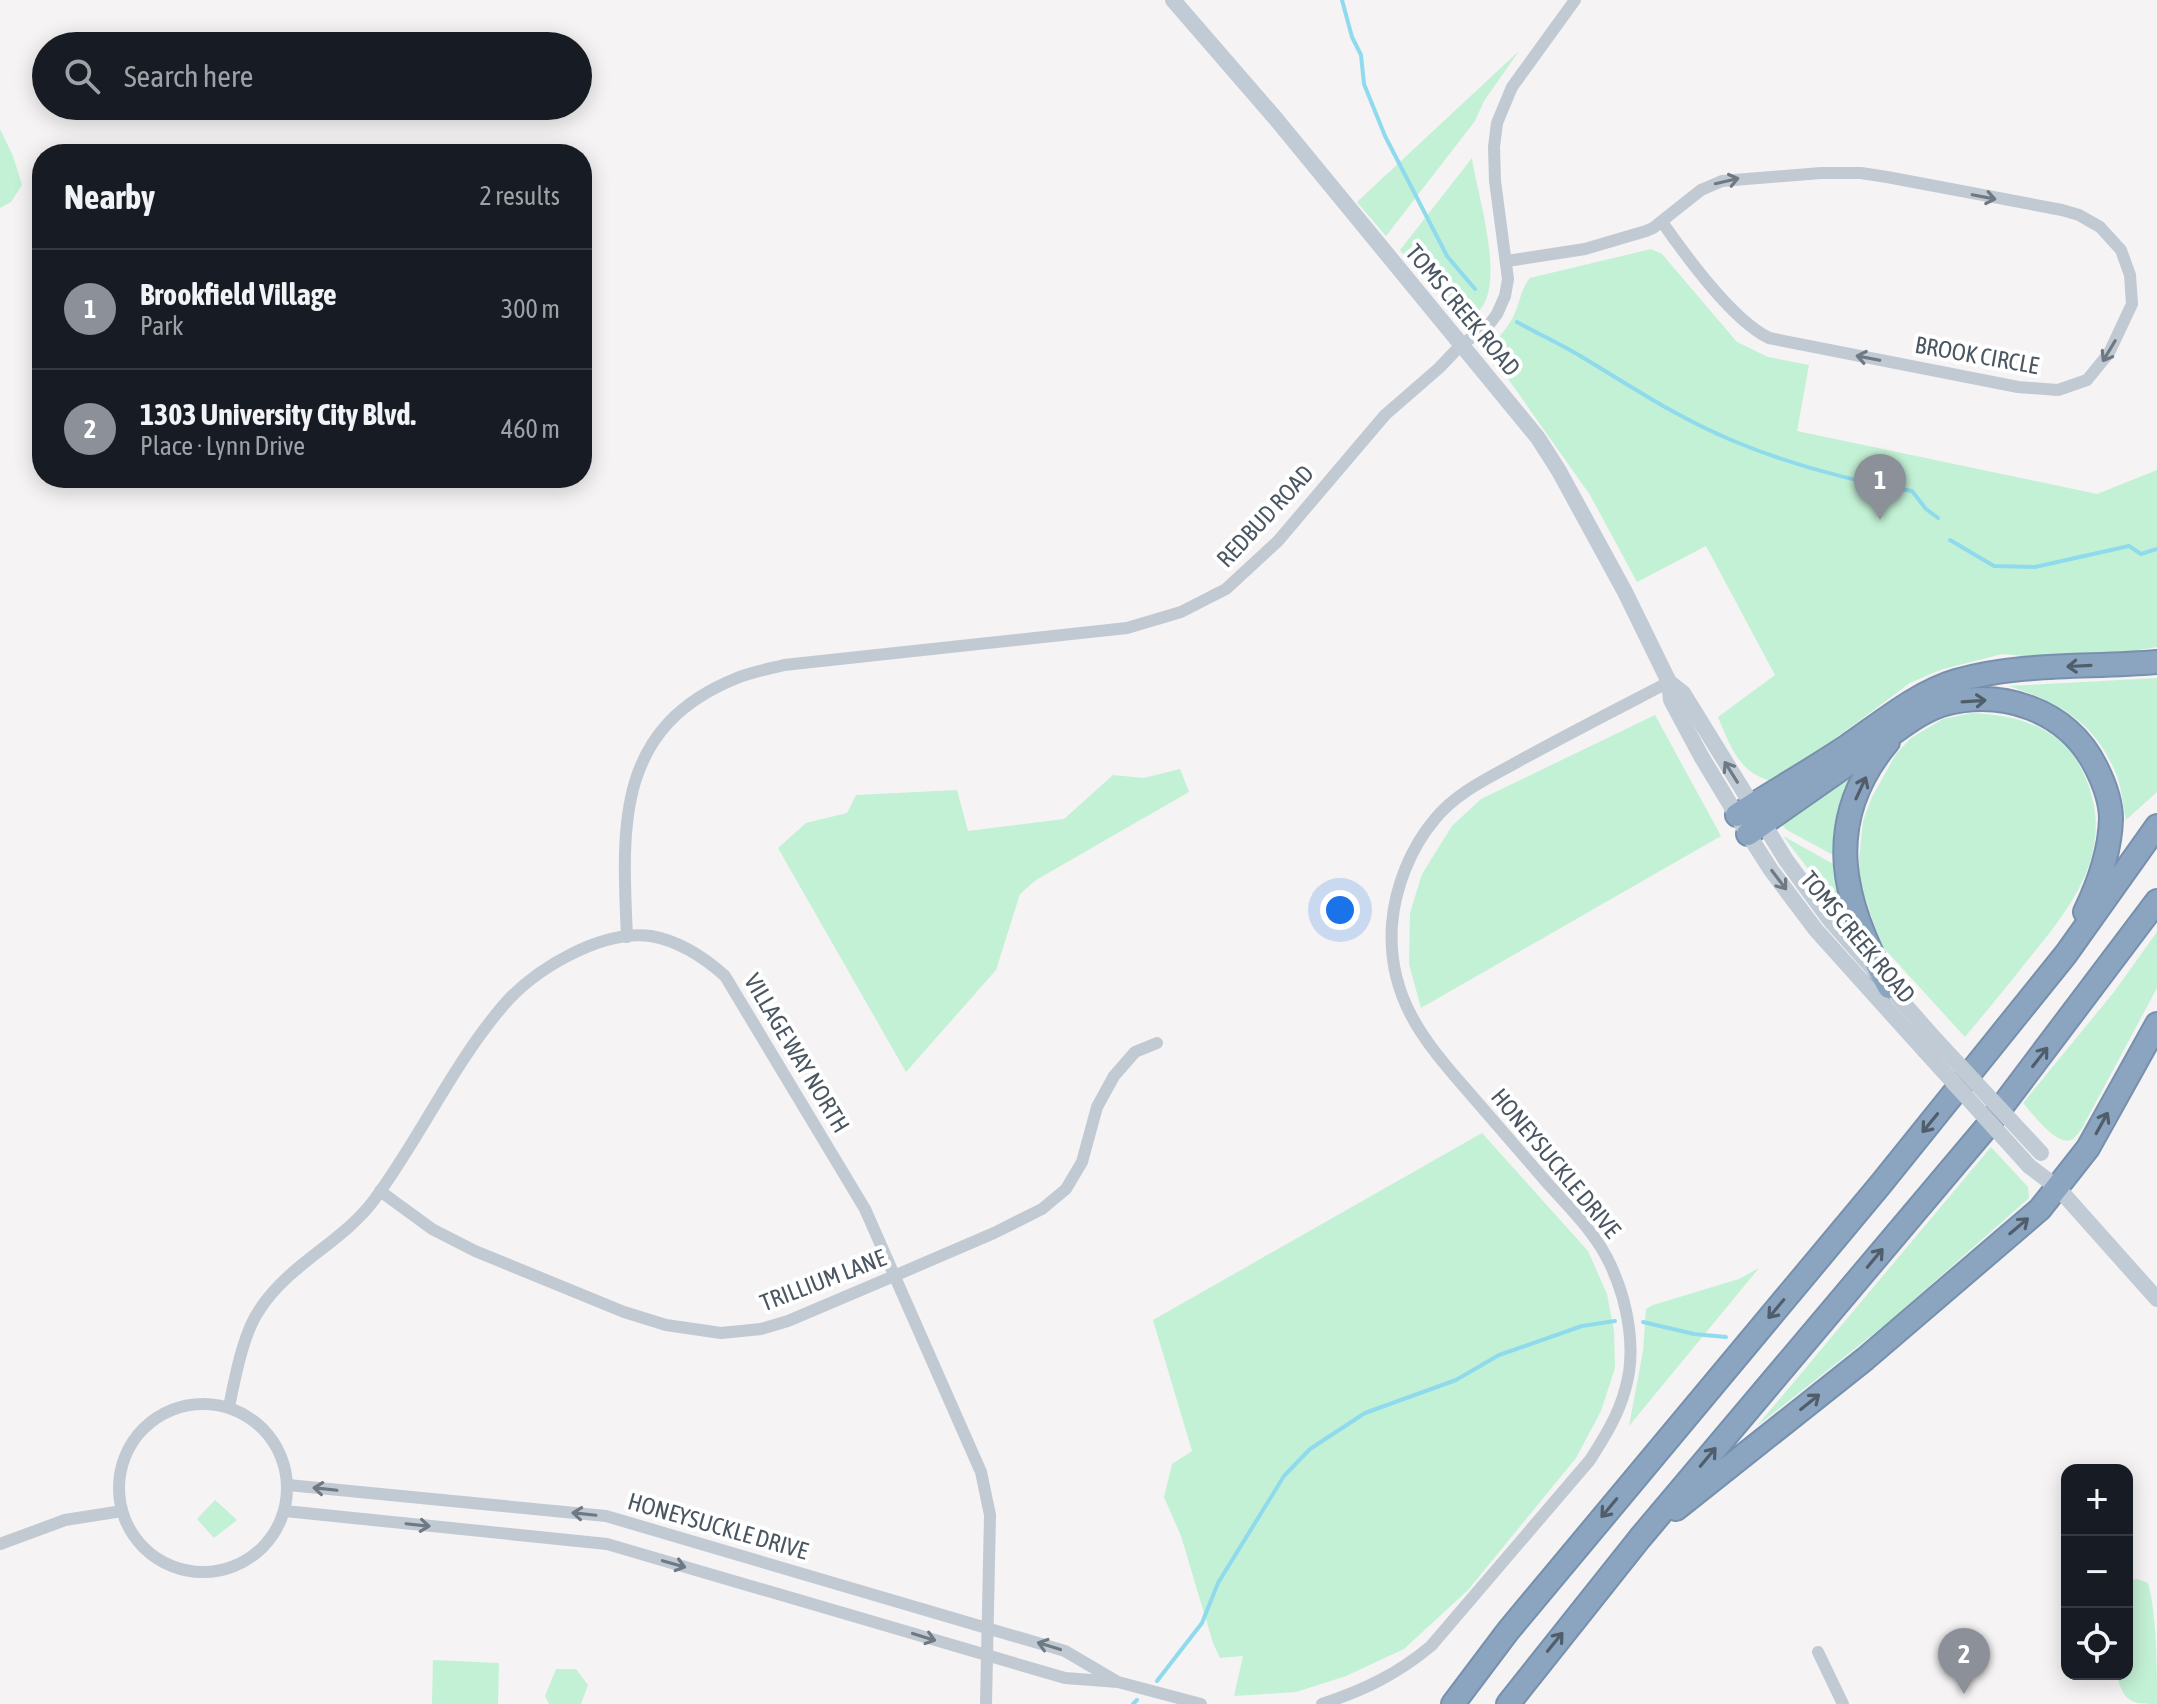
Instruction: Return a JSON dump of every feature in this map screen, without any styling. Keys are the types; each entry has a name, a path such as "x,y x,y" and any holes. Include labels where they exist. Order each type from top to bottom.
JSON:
{"highway":[{"path":"1750,819 1782,790 1923,696 1953,681 2019,670 2157,662"},
{"path":"1750,819 1938,706 1971,699 2007,700 2042,711 2069,730 2089,752 2104,783 2111,816 2108,850 2097,887 2066,954"},
{"path":"1889,987 1856,920 1847,888 1845,845 1849,818 1859,791 1885,745 1902,727"},
{"path":"1453,1704 1508,1631 1880,1185 2066,954 2157,826"},
{"path":"1508,1704 1640,1538 1985,1129 2157,901"},
{"path":"1640,1538 1865,1359 2040,1209 2088,1148 2157,1024"}],"street":[{"name":"TOMS CREEK ROAD","path":"1173,0 1526,423 1559,471 1625,592 1669,682 1683,693 1750,819 1771,870 1816,930 2041,1153 2058,1188"},
{"name":"REDBUD ROAD","path":"627,937 624,837 632,785 653,743 676,715 697,697 738,677 784,665 1127,628 1181,612 1226,589 1278,541 1385,415 1461,345 1488,326 1499,311 1508,279 1495,181 1497,123 1509,93 1575,0"},
{"name":"BROOK CIRCLE","path":"1507,261 1570,252 1653,228 1701,190 1729,180 1834,172 1887,177 2062,210 2088,219 2110,236 2121,250 2130,275 2132,304 2109,353 2087,380 2058,390 2018,387 1769,338 1733,313 1662,222"},
{"name":"HONEYSUCKLE DRIVE","path":"1322,1704 1365,1689 1414,1660 1431,1646 1590,1460 1611,1427 1626,1389 1631,1351 1626,1313 1611,1266 1586,1227 1437,1056 1413,1023 1397,984 1391,943 1393,909 1403,873 1435,818 1465,791 1669,682"},
{"name":"TOMS CREEK ROAD","path":"1750,819 1830,920 1889,987 1929,1045 2029,1166 2058,1188 2157,1299"},
{"name":"VILLAGE WAY NORTH","path":"229,1407 245,1346 259,1309 281,1285 365,1212 503,1006 551,965 596,944 627,937 651,936 671,942 708,961 725,976 865,1209 981,1472 990,1515 986,1704"},
{"name":"TRILLIUM LANE","path":"380,1191 432,1229 475,1251 586,1298 666,1325 721,1333 761,1329 788,1321 894,1276 1042,1209 1066,1189 1082,1162 1097,1107 1114,1076 1135,1052 1157,1043"},
{"path":"203,1404 229,1407 252,1419 271,1437 283,1460 288,1485 285,1511 273,1536 254,1555 230,1568 203,1572 176,1568 152,1555 134,1536 122,1511 119,1485 124,1460 136,1437 154,1419 177,1408 203,1404"},
{"name":"HONEYSUCKLE DRIVE","path":"288,1485 606,1516 1065,1651 1118,1682"},
{"path":"0,1544 65,1520 122,1511"},
{"name":"HONEYSUCKLE DRIVE","path":"285,1511 607,1544 1065,1678 1118,1682 1201,1704"},
{"path":"1818,1652 1843,1704"}],"green space":[{"path":"1519,51 1484,101 1475,121 1386,236 1357,202"},
{"path":"0,129 22,185 11,202 0,208"},
{"path":"1472,158 1485,220 1490,271 1488,293 1480,309 1466,318 1453,313 1400,250"},
{"path":"1651,249 1662,254 1737,342 1768,357 1809,365 1797,431 2097,494 2157,470 2157,647 2114,654 2046,658 2002,654 1940,670 1910,683 1782,778 1772,781 1751,772 1737,757 1718,717 1775,675 1706,546 1637,582 1590,495 1492,356 1530,278"},
{"path":"2157,678 2157,792 2126,820 2117,776 2099,742 2060,708 2009,686"},
{"path":"1972,713 2020,720 2061,742 2081,768 2092,796 2096,822 2094,848 2087,872 2075,895 2045,939 1965,1037 1881,945 1861,885 1859,860 1863,821 1872,797 1896,754 1911,738 1943,719"},
{"path":"1655,715 1721,836 1421,1008 1409,964 1410,913 1422,874 1452,826 1481,799"},
{"path":"1863,761 1840,815 1835,856 1782,825"},
{"path":"1180,769 1189,792 1036,880 1020,894 996,970 906,1072 778,848 806,823 847,813 856,795 957,790 968,831 1064,819 1113,775 1144,778"},
{"path":"1783,836 1835,865 1837,889 1847,920"},
{"path":"2157,932 2157,988 2081,1130 2071,1140 2058,1138 2023,1103 2114,992"},
{"path":"1482,1133 1588,1251 1607,1294 1614,1331 1615,1368 1601,1411 1576,1458 1468,1590 1404,1649 1346,1676 1296,1692 1234,1696 1243,1656 1220,1658 1181,1536 1164,1497 1172,1464 1192,1451 1153,1320"},
{"path":"1991,1147 2028,1187 2029,1198 1891,1320 1757,1426"},
{"path":"1759,1268 1629,1426 1643,1351 1646,1309 1739,1279"},
{"path":"215,1500 237,1520 214,1538 197,1519"},
{"path":"2133,1580 2148,1583 2151,1596 2156,1642 2157,1704 2130,1700 2119,1680 2133,1680"},
{"path":"433,1660 499,1663 498,1704 432,1704"},
{"path":"556,1669 576,1669 588,1685 581,1704 549,1704 545,1696"}],"waterway":[{"path":"1342,0 1352,37 1361,55 1364,84 1385,136 1447,256 1475,289"},
{"path":"1517,322 1716,433 1800,465 1912,491 1926,509 1938,518"},
{"path":"1950,540 1994,566 2035,567 2129,546 2141,554 2157,549"},
{"path":"1157,1681 1202,1623 1218,1583 1284,1476 1310,1449 1365,1413 1456,1380 1499,1355 1582,1326 1615,1321"},
{"path":"1643,1322 1694,1334 1726,1337"},
{"path":"1133,1704 1137,1700"}],"place":[{"name":"Brookfield Village","path":"1880,520"},
{"name":"1303 University City Blvd.","path":"1964,1694"}]}
